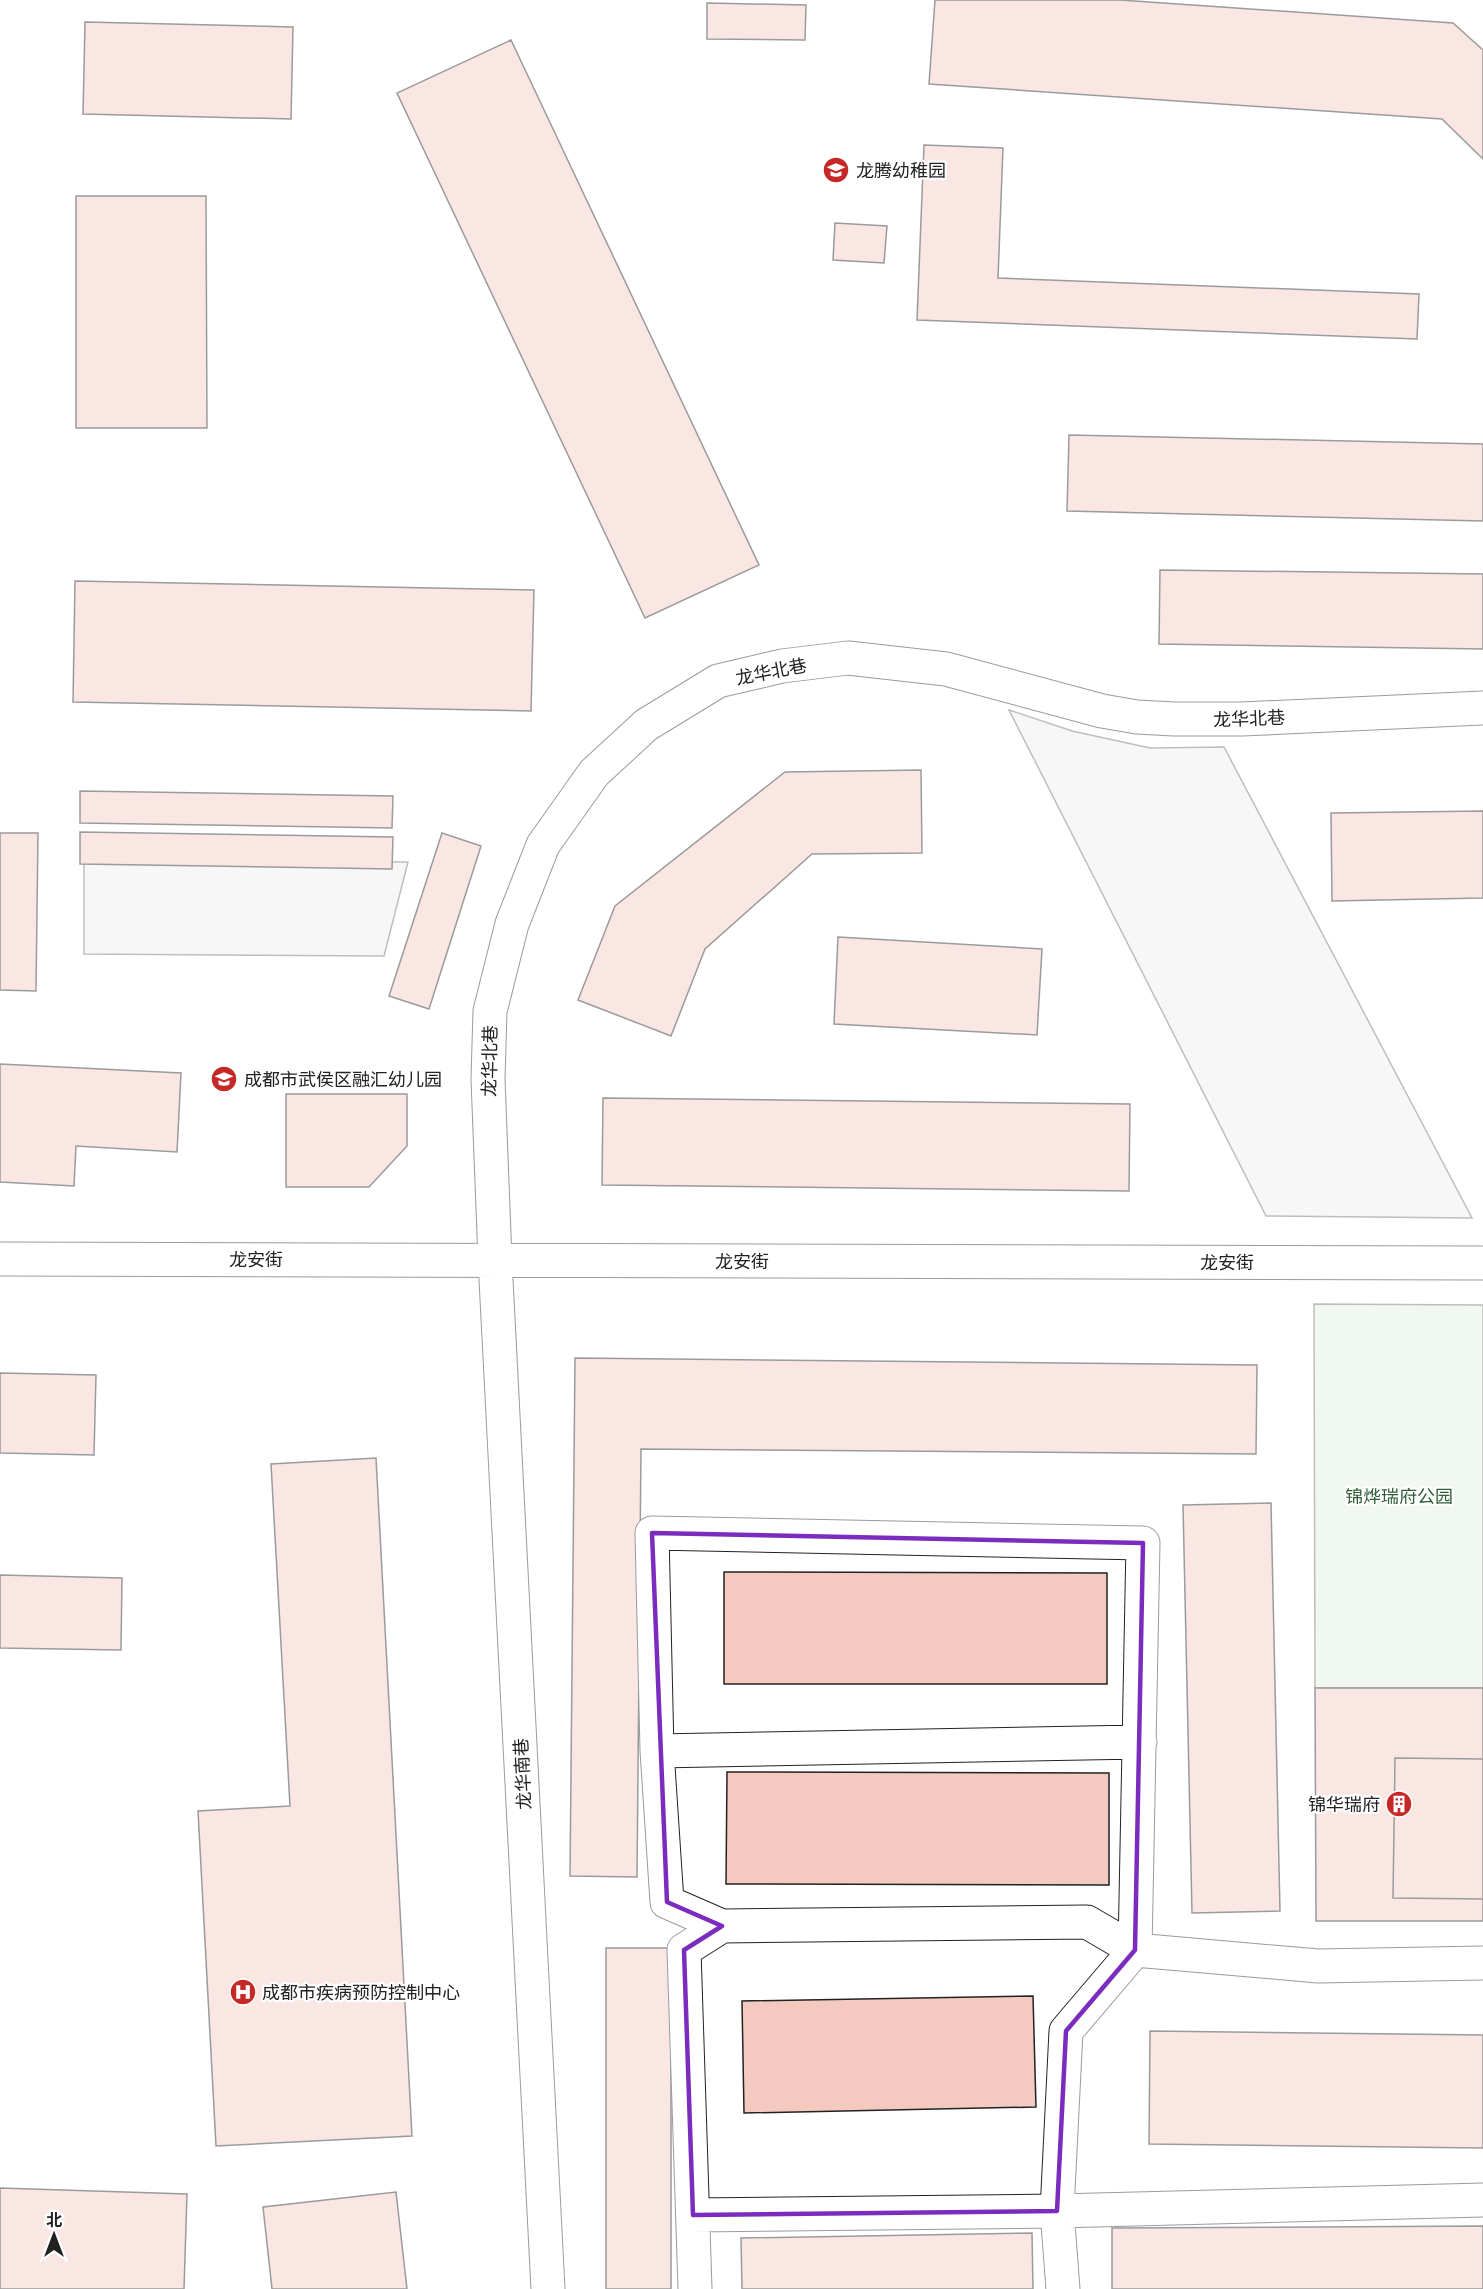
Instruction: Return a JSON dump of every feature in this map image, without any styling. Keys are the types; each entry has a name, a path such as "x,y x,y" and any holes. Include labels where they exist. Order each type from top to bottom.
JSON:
{"street":[{"name":"龙华北巷","path":"495,1260 488,1078 490,1011 512,924 523,895 543,845 594,773 646,725 718,681 782,666 848,658 946,669 1102,711 1146,717 1242,719 1483,708"},
{"name":"龙安街","path":"0,1258 1483,1263"},
{"name":"龙华南巷","path":"495,1260 548,2289"},
{"path":"1063,2289 1058,2211 1066,2031 1135,1950 1143,1543 652,1533 657,1751 667,1902 722,1926 1087,1923 1135,1950 1318,1966 1483,1963"},
{"path":"657,1751 1140,1742"},
{"path":"695,2289 684,1950 722,1926"},
{"path":"693,2215 1058,2211 1483,2200"}],"highlighted area":[{"path":"652,1533 1143,1543 1135,1950 1066,2031 1057,2211 693,2215 684,1950 722,1926 667,1902"}],"green space":[{"name":"锦烨瑞府公园","path":"1314,1304 1483,1305 1483,1688 1315,1688"}],"shaded area":[{"path":"1009,710 1072,731 1150,748 1224,747 1472,1218 1266,1216"},
{"path":"84,860 408,862 384,956 84,954"}],"building":[{"path":"935,0 1120,0 1453,23 1483,50 1483,159 1442,119 929,84"},
{"path":"707,3 806,5 805,40 707,39"},
{"path":"85,22 293,27 291,119 83,114"},
{"path":"511,40 759,565 645,618 397,93"},
{"path":"924,145 1003,148 998,278 1419,294 1417,339 917,320"},
{"path":"76,196 206,196 207,428 76,428"},
{"path":"835,223 887,226 884,263 833,260"},
{"path":"1069,435 1483,444 1483,521 1067,511"},
{"path":"1160,570 1483,574 1483,649 1159,644"},
{"path":"75,581 534,590 531,711 73,702"},
{"path":"921,770 922,853 812,854 705,949 671,1036 578,1000 615,906 785,772"},
{"path":"80,791 393,796 392,828 80,823"},
{"path":"1483,811 1483,898 1332,901 1331,813"},
{"path":"80,832 393,837 392,869 80,864"},
{"path":"0,833 38,833 36,991 0,990"},
{"path":"442,833 481,846 429,1009 389,996"},
{"path":"838,937 1042,949 1037,1035 834,1024"},
{"path":"0,1064 181,1073 177,1152 76,1146 74,1186 0,1182"},
{"path":"286,1094 407,1094 407,1146 369,1187 286,1187"},
{"path":"603,1098 1130,1104 1129,1191 602,1185"},
{"path":"575,1358 1257,1365 1256,1454 641,1449 637,1877 570,1876"},
{"path":"0,1373 96,1375 94,1455 0,1453"},
{"path":"376,1458 412,2136 216,2146 198,1811 290,1806 271,1464"},
{"path":"1271,1503 1280,1911 1192,1913 1183,1505"},
{"path":"724,1572 1107,1573 1107,1684 724,1684"},
{"path":"0,1575 122,1578 121,1650 0,1648"},
{"name":"锦华瑞府","path":"1315,1688 1483,1688 1483,1921 1316,1921"},
{"path":"1395,1758 1483,1759 1483,1899 1393,1898"},
{"path":"727,1772 1109,1773 1109,1885 726,1884"},
{"path":"606,1948 671,1948 671,2289 606,2289"},
{"path":"1033,1996 1036,2107 744,2113 742,2001"},
{"path":"1150,2031 1483,2035 1483,2148 1149,2144"},
{"path":"0,2188 187,2194 184,2289 0,2289"},
{"path":"396,2192 407,2289 272,2289 263,2207"},
{"path":"1483,2226 1483,2289 1112,2289 1112,2228"},
{"path":"1032,2233 1033,2289 742,2289 741,2238"}],"place":[{"name":"龙腾幼稚园","path":"836,170"},
{"name":"成都市武侯区融汇幼儿园","path":"224,1079"},
{"name":"锦华瑞府","path":"1399,1804"},
{"name":"成都市疾病预防控制中心","path":"243,1992"}]}
